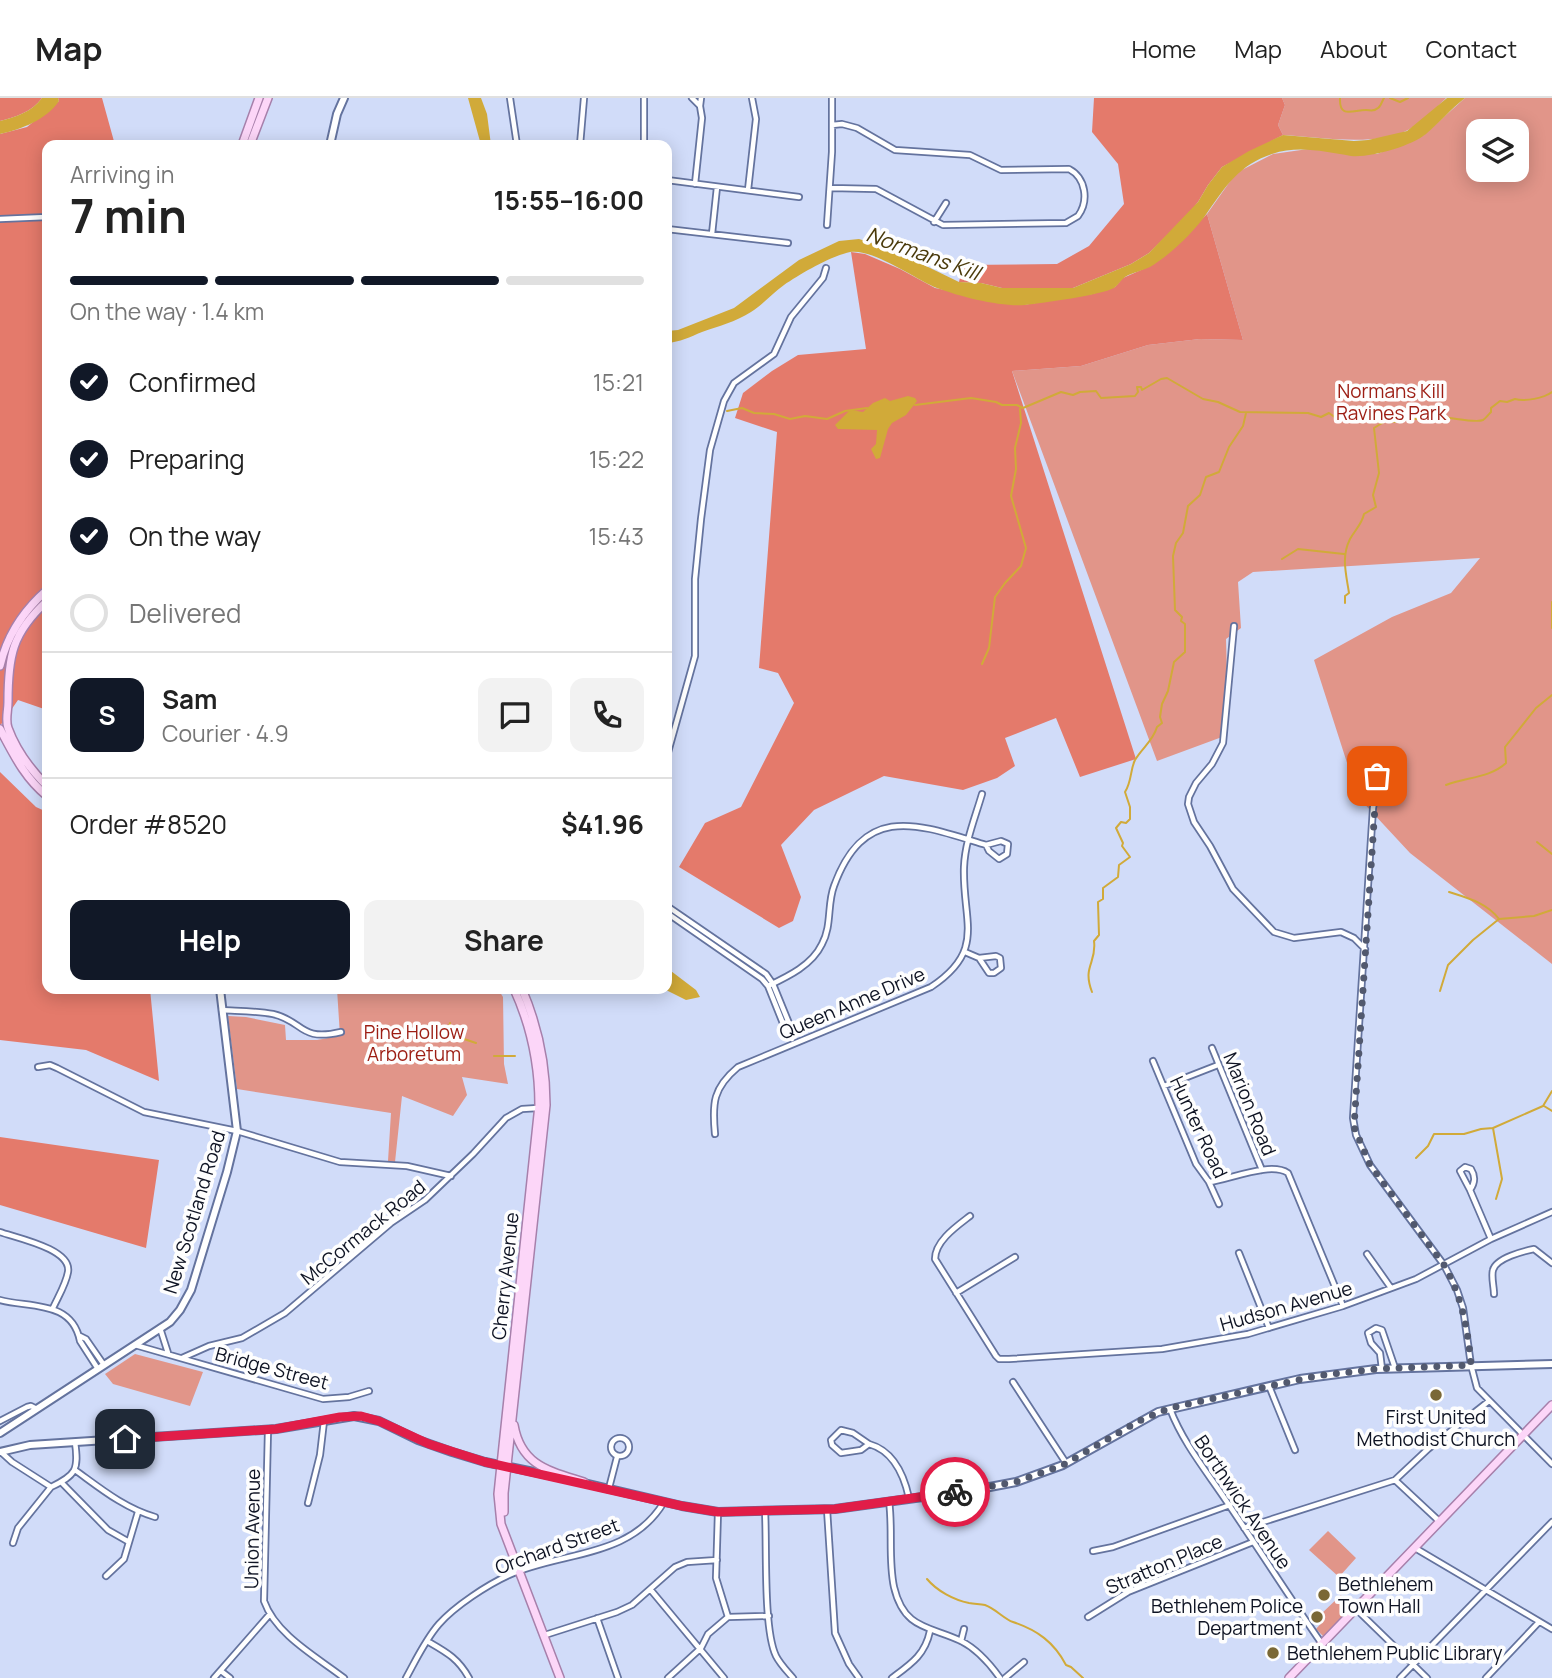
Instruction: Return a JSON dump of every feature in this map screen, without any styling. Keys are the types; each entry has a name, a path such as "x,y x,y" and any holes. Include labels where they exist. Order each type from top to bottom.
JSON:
{"main road":[{"path":"244,140 259,98"},
{"path":"252,140 268,98"},
{"path":"331,140 344,98"},
{"path":"0,666 8,639 19,620 42,595"},
{"path":"42,606 26,624 16,643 8,673 6,719 8,729 26,761 42,780"},
{"path":"0,687 8,699"},
{"path":"0,712 8,699"},
{"path":"0,729 19,765 42,792"},
{"name":"New Scotland Road","path":"0,1433 160,1328 176,1315 191,1290 237,1131 220,994"},
{"name":"Cherry Avenue","path":"520,994 534,1021 542,1051 542,1108 504,1465 504,1515 518,1569 560,1678"},
{"path":"0,1452 21,1446 268,1430 346,1416 371,1418 429,1444 504,1465 664,1502 718,1512 827,1509 1016,1482 1066,1464 1139,1421 1170,1408 1269,1385 1316,1376 1395,1368 1552,1364"},
{"path":"1289,1678 1552,1405"},
{"path":"510,1414 517,1438 528,1456 545,1469 584,1482"}],"street":[{"path":"510,98 516,140"},
{"path":"580,140 584,98"},
{"path":"644,140 645,98"},
{"path":"692,98 700,106"},
{"path":"695,184 702,118 701,98"},
{"path":"748,190 756,120 752,98"},
{"path":"827,225 831,188 832,98"},
{"path":"831,188 876,189 934,222 960,226 1066,223 1082,211 1084,187 1078,174 1065,168 1001,170 970,155 895,150 857,128 842,124 832,125"},
{"path":"672,181 799,197"},
{"path":"712,234 717,187"},
{"path":"934,222 946,203"},
{"path":"0,219 42,217"},
{"path":"672,230 788,243"},
{"path":"672,738 695,656 695,579 701,519 710,450 724,401 734,383 774,354 791,317 823,278 826,268"},
{"path":"1234,626 1223,743 1189,797 1188,804 1194,822 1233,889 1274,932 1283,937 1294,938 1341,932 1354,938 1365,948"},
{"path":"1377,785 1373,808 1353,1118 1355,1133 1370,1165 1445,1267 1461,1302 1477,1388 1552,1464"},
{"path":"979,958 989,972 994,973 1001,968 1000,958 996,956 979,958 965,952 969,927 964,864 968,839 982,794"},
{"path":"672,914 771,985 811,960 823,943 829,924 833,889 839,874 853,851 870,835 892,825 913,825 986,845 1003,841 1009,847 1007,854 999,859 986,845"},
{"name":"Queen Anne Drive","path":"715,1134 713,1103 719,1087 728,1076 749,1061 793,1041 931,987 948,976 965,952"},
{"name":"Queen Anne Drive","path":"771,985 793,1033 793,1041"},
{"path":"222,1010 276,1014 314,1035 341,1032"},
{"name":"Marion Road","path":"1212,1048 1262,1170"},
{"name":"Hunter Road","path":"1153,1061 1196,1164 1209,1182 1219,1204"},
{"path":"38,1067 50,1065 144,1112 237,1131 340,1162 407,1166 451,1176"},
{"path":"1164,1086 1218,1065"},
{"name":"McCormack Road","path":"182,1357 209,1346 242,1338 285,1313 391,1223 425,1200 506,1118 522,1109 542,1108"},
{"path":"1469,1191 1474,1184 1475,1175 1471,1169 1465,1167 1460,1171 1469,1191 1491,1239"},
{"path":"1209,1182 1262,1170 1282,1169 1290,1176 1343,1306"},
{"name":"Hudson Avenue","path":"956,1293 999,1359 1162,1349 1248,1334 1343,1306 1445,1267 1491,1239 1552,1212"},
{"path":"970,1216 950,1233 935,1252 938,1265 956,1293 1015,1257"},
{"path":"0,1232 52,1250 64,1257 68,1264 68,1273 53,1308"},
{"path":"1494,1294 1493,1270 1499,1262 1534,1249 1552,1263"},
{"path":"1239,1252 1269,1328"},
{"path":"1367,1254 1391,1288"},
{"path":"0,1300 53,1308 70,1321 79,1336 86,1339 101,1367"},
{"path":"160,1328 168,1353"},
{"path":"1382,1369 1380,1353 1371,1343 1368,1333 1376,1328 1381,1330 1395,1368"},
{"name":"Bridge Street","path":"134,1345 323,1399 349,1397 369,1391"},
{"path":"1013,1382 1066,1464"},
{"path":"1269,1385 1295,1450"},
{"path":"1244,1528 1395,1480 1489,1401"},
{"path":"0,1421 27,1407 37,1409"},
{"name":"Borthwick Avenue","path":"1170,1408 1182,1436 1322,1644"},
{"path":"307,1503 320,1455 324,1420"},
{"name":"Union Avenue","path":"268,1430 263,1594 270,1614 282,1629 344,1678"},
{"path":"869,1444 861,1450 841,1453 832,1445 831,1440 835,1433 847,1430 883,1450 901,1470 909,1498"},
{"path":"609,1488 617,1457 610,1445 616,1438 624,1438 629,1443 629,1448 626,1453 617,1457"},
{"path":"13,1543 18,1528 51,1487 75,1470 75,1442"},
{"path":"0,1452 51,1487"},
{"path":"75,1470 138,1512 155,1517"},
{"path":"1395,1480 1440,1522"},
{"path":"61,1482 108,1530 129,1542"},
{"path":"889,1501 894,1588 913,1621 930,1631 961,1641 977,1651 1003,1678 1024,1662"},
{"name":"Orchard Street","path":"406,1678 440,1622 489,1587 518,1569 609,1547 644,1526 664,1502"},
{"path":"1093,1551 1230,1505"},
{"path":"827,1509 835,1633 849,1664 859,1678"},
{"path":"765,1511 772,1644 777,1657 793,1678"},
{"path":"106,1576 124,1559 138,1512"},
{"path":"718,1512 717,1586 727,1617"},
{"path":"1400,1678 1552,1522"},
{"name":"Stratton Place","path":"1088,1617 1128,1592 1253,1542"},
{"path":"1415,1548 1550,1628 1552,1621"},
{"path":"545,1635 632,1605 675,1567 687,1562 716,1560"},
{"path":"650,1589 724,1678"},
{"path":"1356,1609 1427,1678"},
{"path":"214,1678 270,1614"},
{"path":"668,1678 701,1648 708,1634 727,1617 769,1616"},
{"path":"597,1618 618,1678"},
{"path":"1486,1678 1539,1622"},
{"path":"961,1641 964,1629"},
{"path":"892,1678 922,1653 930,1631"},
{"path":"427,1641 456,1658 469,1678"},
{"path":"221,1671 230,1678"}],"green space":[{"path":"1282,98 1446,98 1408,130 1380,138 1347,140 1283,135 1278,125 1285,105"},
{"name":"Normans Kill Ravines Park","path":"1465,98 1552,98 1552,964 1410,853 1358,797 1314,660 1392,617 1451,593 1480,558 1253,572 1238,582 1241,628 1226,639 1227,675 1222,737 1157,761 1012,371 1081,366 1148,345 1200,339 1243,340 1207,214 1236,173 1273,154 1308,149 1377,154 1424,135"},
{"name":"Pine Hollow Arboretum","path":"337,994 501,994 504,1064 508,1084 462,1077 467,1095 453,1116 402,1096 395,1162 388,1161 391,1113 237,1089 228,1016 285,1025 286,1040 317,1040 340,1036"},
{"path":"135,1354 203,1372 190,1406 113,1384 105,1374"},
{"path":"1328,1531 1356,1558 1339,1577 1309,1550"},
{"path":"1341,1595 1350,1611 1325,1638 1316,1629 1324,1620 1320,1615"}],"shaded area":[{"path":"0,98 42,98 28,110 0,121"},
{"path":"42,98 58,98 59,101 54,108 33,123 0,134 0,121 28,110"},
{"path":"58,98 102,98 114,140 42,140 42,708 18,700 0,726 0,134 27,127 59,101"},
{"path":"468,98 481,98 487,114 490,140 480,140"},
{"path":"1094,98 1282,98 1285,105 1278,125 1283,135 1222,167 1185,218 1149,253 1131,264 1073,288 1002,288 959,282 963,265 1057,264 1089,246 1124,204 1118,164 1092,132"},
{"path":"1447,98 1465,98 1426,134 1401,147 1359,156 1312,150 1282,151 1251,164 1234,178 1202,220 1173,250 1150,267 1128,275 1107,291 1025,305 993,303 937,288 870,255 850,252 825,261 798,276 739,318 672,342 672,331 734,308 799,260 839,241 859,239 891,249 959,282 1002,288 1073,288 1131,264 1149,253 1198,202 1222,167 1283,135 1354,141 1407,131"},
{"path":"1207,214 1243,340 1200,339 1148,345 1081,366 1012,371 1136,759 1080,777 1056,718 1005,738 1015,766 997,778 963,790 884,776 814,810 781,845 801,897 793,921 779,928 679,867 705,823 741,807 794,703 778,673 759,668 777,432 735,418 743,393 798,355 866,349 851,252 865,254 900,269 935,288 1023,305 1092,294 1115,287 1123,278 1150,266 1171,250"},
{"path":"908,396 917,401 906,415 892,423 888,429 880,458 876,459 871,449 876,444 877,430 838,429 835,425 850,410 863,412 873,403 885,398 890,401"},
{"path":"0,772 42,810 42,994 150,994 159,1081 86,1050 0,1040"},
{"path":"672,972 696,990 700,997 686,1000 672,993"},
{"path":"0,1137 159,1160 146,1248 0,1205"}],"waterway":[{"path":"1340,98 1342,109 1348,112 1375,110 1384,98"},
{"path":"1390,98 1400,102 1408,98"},
{"path":"915,405 971,398 1023,408 1061,392 1073,395 1096,391 1101,398 1135,396 1137,387 1142,390 1167,378 1203,399 1218,402 1240,412 1308,413 1321,417 1329,413 1336,418 1338,412 1345,411 1352,419 1360,415 1390,413 1428,422 1432,417 1479,421 1500,401 1534,399 1552,392"},
{"path":"727,411 742,408 754,413 774,414 790,419 805,416 827,419 845,411 867,408"},
{"path":"982,664 989,648 995,597 1021,566 1026,548 1011,496 1016,469 1015,448 1021,423 1020,409"},
{"path":"1092,992 1089,970 1094,955 1094,941 1099,935 1098,902 1103,899 1103,888 1118,877 1119,865 1130,857 1122,846 1116,828 1121,822 1126,823 1130,819 1130,807 1125,792 1135,760 1162,723 1162,704 1168,691 1174,662 1185,652 1185,624 1175,610 1173,556 1176,543 1183,533 1188,506 1200,495 1206,477 1219,472 1229,447 1243,426 1246,413"},
{"path":"1345,603 1345,596 1349,593 1345,565 1347,546 1364,514 1376,507 1373,495 1379,473 1374,428 1387,420 1395,422 1403,416"},
{"path":"1282,559 1298,549 1344,554"},
{"path":"1552,602 1552,628"},
{"path":"1446,785 1485,774 1506,763 1505,747 1536,708 1552,695"},
{"path":"1537,842 1552,854"},
{"path":"1449,892 1483,905 1499,919"},
{"path":"1440,991 1448,965 1499,919 1534,916 1552,910"},
{"path":"450,1023 449,1027 458,1032 461,1038 476,1043"},
{"path":"494,1056 515,1056"},
{"path":"1496,1199 1502,1179 1493,1128 1543,1106 1552,1091"},
{"path":"1544,1106 1552,1111"},
{"path":"1416,1158 1428,1146 1434,1134 1464,1134 1493,1128"},
{"path":"927,1579 952,1597 985,1605 1010,1621 1037,1633 1050,1643 1066,1665 1083,1678"}],"way so far":[{"path":"955,1492 1016,1482 1063,1465 1139,1421 1170,1408 1316,1376 1376,1369 1471,1365 1463,1308 1452,1279 1370,1165 1354,1127 1377,776"}],"place":[{"name":"First United Methodist Church","path":"1436,1395"},
{"name":"Bethlehem Town Hall","path":"1324,1595"},
{"name":"Bethlehem Police Department","path":"1317,1617"},
{"name":"Bethlehem Public Library","path":"1273,1653"}],"route":[{"path":"125,1439 276,1429 340,1417 361,1416 379,1421 418,1440 485,1462 718,1512 835,1509 955,1492"}],"water label":[{"name":"Normans Kill","path":"923,254"}]}
